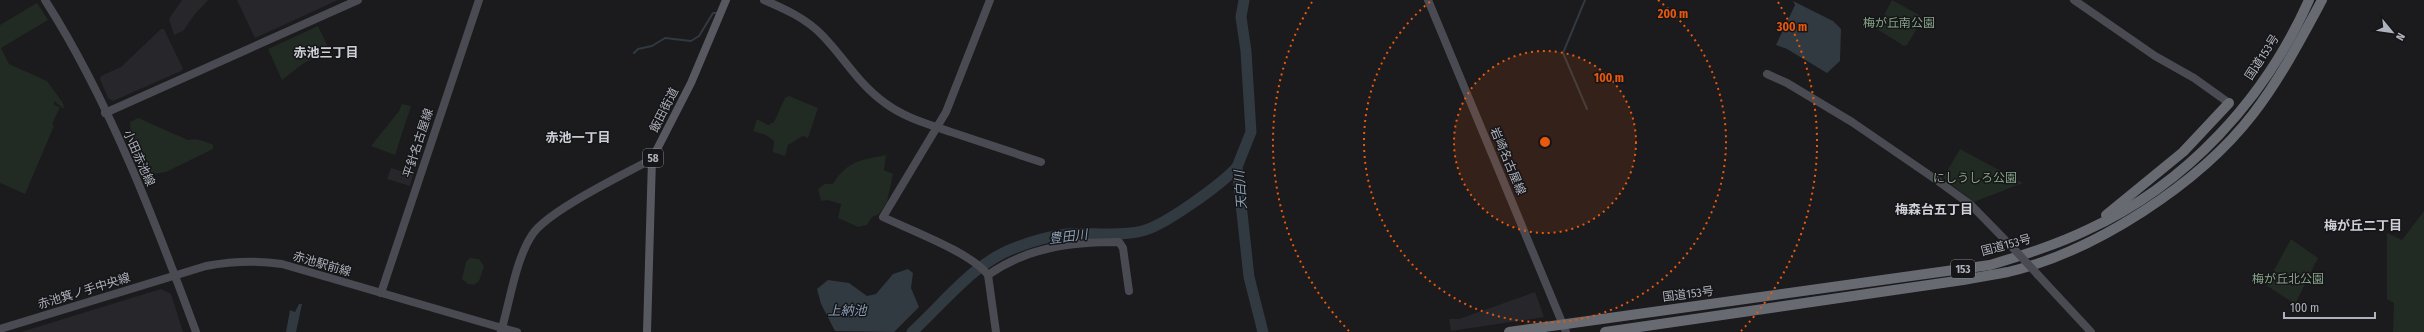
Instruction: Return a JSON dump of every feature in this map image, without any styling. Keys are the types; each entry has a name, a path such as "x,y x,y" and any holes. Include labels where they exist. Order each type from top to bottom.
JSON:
{"highway":[{"name":"国道153号","path":"1509,332 1565,329 1990,265 2029,254 2089,230 2154,192 2210,145 2240,113 2278,59 2309,0"},
{"name":"国道153号","path":"1604,332 1963,280 2009,271 2068,250 2129,220 2164,198 2205,164 2253,113 2290,58 2322,0"},
{"path":"2089,230 2183,152 2229,103"}],"main road":[{"name":"飯田街道","path":"647,332 652,159 691,83 726,0"}],"street":[{"name":"小田赤池線","path":"45,0 65,30 137,182 196,332"},
{"path":"105,113 358,0"},
{"name":"平針名古屋線","path":"381,293 479,0"},
{"path":"764,0 790,11 808,22 822,35 856,77 886,104 905,115 1041,162"},
{"path":"990,0 950,105 883,217 984,270 1040,250 1073,243 1119,242 1123,248 1129,291"},
{"name":"岩崎名古屋線","path":"1428,0 1565,329"},
{"path":"2074,0 2155,56 2194,78 2229,103"},
{"path":"1767,74 1787,83 1852,122 1971,205 2091,332"},
{"path":"501,330 524,253 532,234 539,227 571,205 652,159"},
{"name":"赤池駅前線","path":"175,276 234,260 257,260 282,264 460,316 501,330 516,332"},
{"path":"984,270 996,332"},
{"name":"赤池箕ノ手中央線","path":"0,329 175,276"}],"shaded area":[{"path":"182,0 208,0 195,14 183,31 174,35 169,19"},
{"path":"237,0 338,0 255,38"},
{"path":"161,29 164,29 183,69 113,101 108,98 100,79 101,76 121,67"},
{"path":"391,168 413,175 410,186 387,179"},
{"path":"161,289 171,294 183,332 21,332"},
{"path":"1535,292 1544,317 1451,331 1449,319 1459,319"}],"green space":[{"name":"梅が丘南公園","path":"1892,0 1921,16 1922,20 1907,45 1904,46 1877,29"},
{"path":"37,3 48,20 1,48 9,64 47,81 63,103 64,109 54,101 54,105 60,107 52,124 54,126 25,194 0,183 0,25"},
{"path":"318,26 330,51 304,63 282,80 268,49"},
{"path":"789,96 818,108 808,138 803,136 788,145 785,156 773,152 774,141 766,135 753,131 757,119 768,125 774,122 785,98"},
{"path":"402,104 411,106 395,155 371,146 399,111"},
{"path":"138,118 188,140 192,139 207,142 213,145 213,149 166,172 147,175 139,164 131,135 130,122"},
{"name":"にしうしろ公園","path":"1960,149 2023,183 1974,202 1943,178"},
{"path":"886,155 884,170 893,174 887,202 879,214 872,217 867,225 858,227 838,218 841,204 827,200 821,201 818,189 825,184 833,184 838,176 849,166 862,160"},
{"path":"2424,211 2424,332 2393,332 2394,303 2387,299 2387,233 2402,240"},
{"name":"梅が丘北公園","path":"2291,239 2318,258 2295,304 2266,285"},
{"path":"470,258 479,259 484,266 479,281 474,285 468,284 462,279 466,262"}],"water":[{"path":"1793,1 1833,21 1841,29 1840,61 1827,73 1787,49 1776,45 1795,5"},
{"name":"上納池","path":"908,269 913,273 911,288 919,307 894,332 835,331 821,304 817,289 828,280 849,283 867,296 876,294 893,274"},
{"path":"299,304 302,304 296,332 286,332 290,310 295,312"}],"waterway":[{"name":"豊田川","path":"1244,0 1241,17 1246,51 1251,132 1237,167 1249,277 1263,332"},
{"path":"1585,0 1563,53 1587,109"},
{"path":"634,53 638,49 652,46 665,38 691,41 699,36 713,13 717,13"},
{"name":"豊田川","path":"912,332 973,273 1001,254 1048,237 1067,234 1124,234 1152,228 1192,204 1237,167"}],"district":[{"name":"赤池三丁目","path":"326,52"},
{"name":"赤池一丁目","path":"578,137"},
{"name":"梅森台五丁目","path":"1934,209"},
{"name":"梅が丘二丁目","path":"2363,225"}],"water label":[{"name":"天白川","path":"1240,190"}]}
